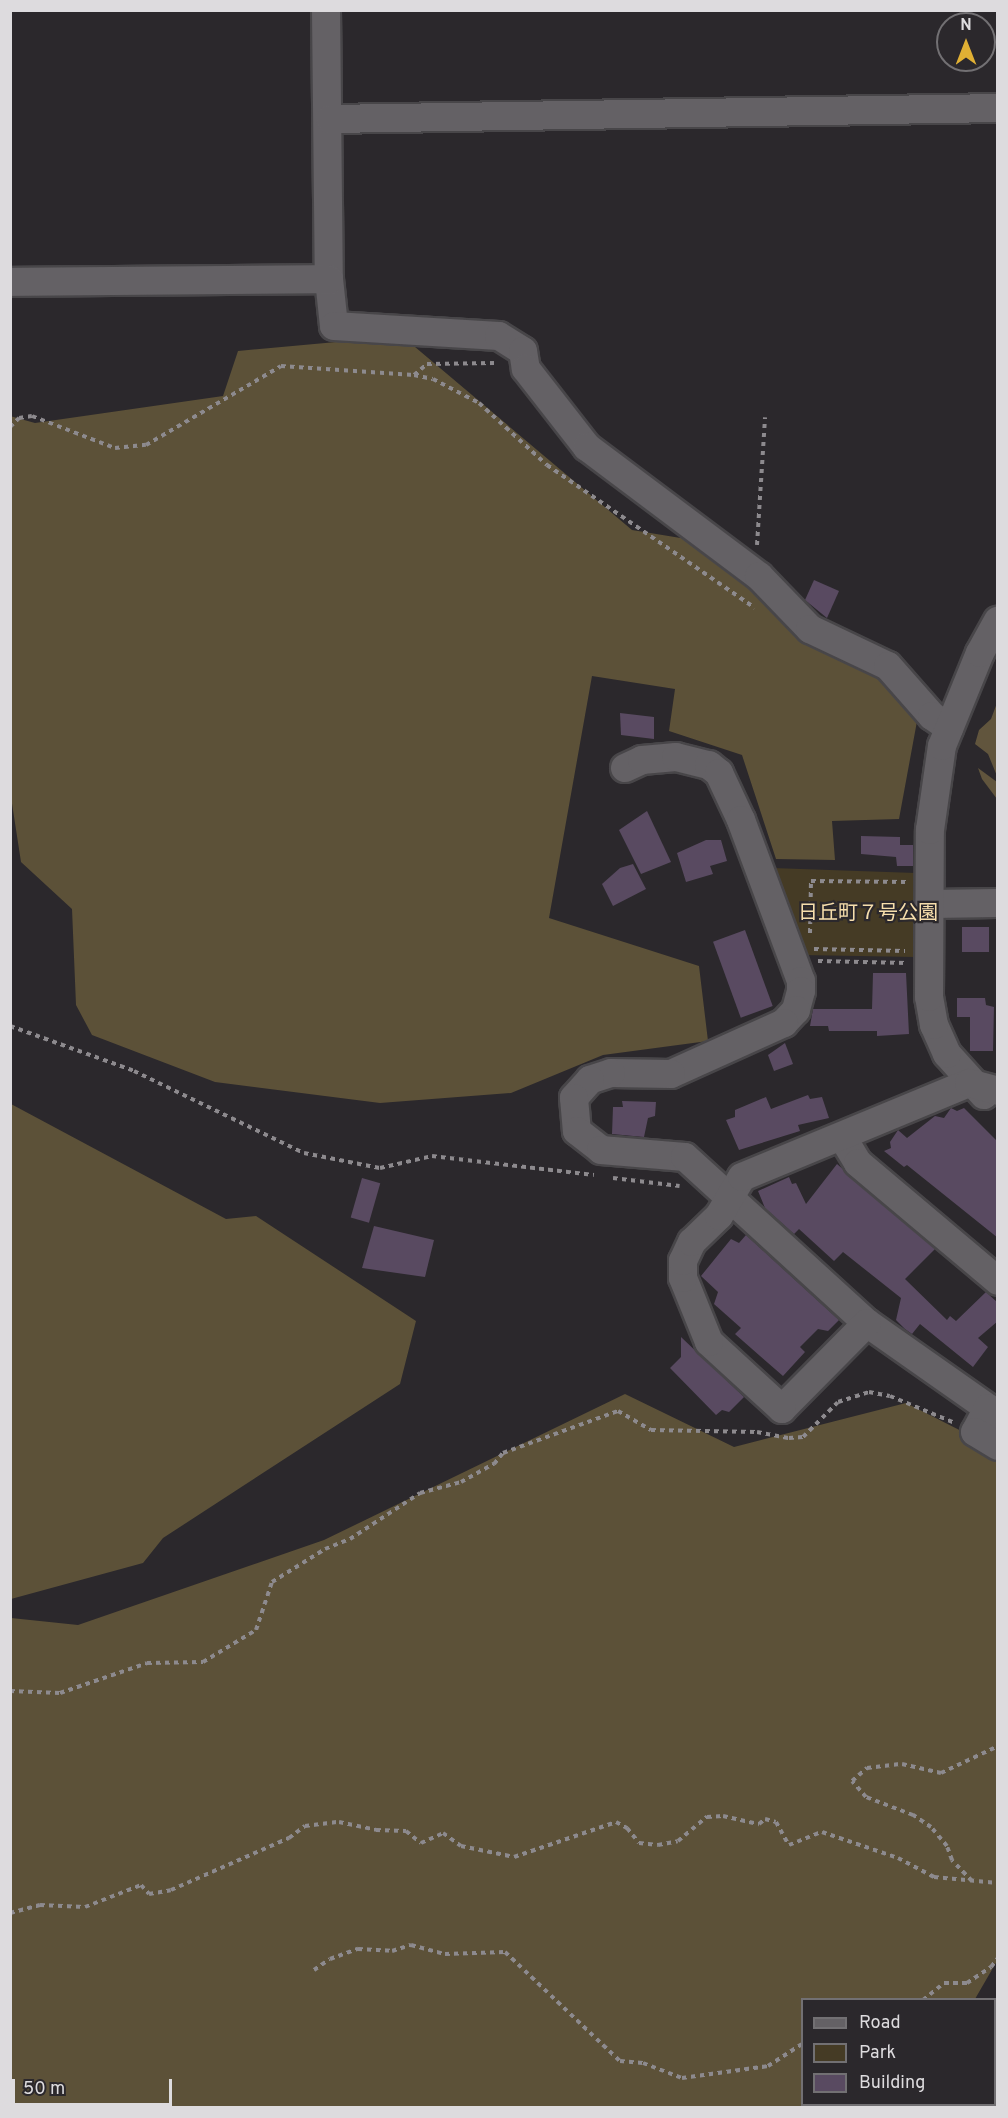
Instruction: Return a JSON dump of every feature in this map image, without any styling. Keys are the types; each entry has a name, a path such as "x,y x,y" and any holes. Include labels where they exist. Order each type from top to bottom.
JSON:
{"street":[{"path":"326,10 330,119 329,279 334,326 499,336 523,351 526,369 587,447 759,576 810,629 888,666 932,716 949,728"},
{"path":"330,119 998,108"},
{"path":"10,282 329,279"},
{"path":"998,621 980,653 949,728 932,802 920,898 929,953 931,1012 939,1040 969,1083 998,1106"},
{"path":"625,768 642,760 676,757 709,765 719,773 728,787 793,960 801,991 796,1010 784,1023 671,1074 599,1075 580,1088 574,1098 573,1122 590,1145 601,1150 674,1154 685,1157 867,1323 989,1425"},
{"path":"920,898 998,903"},
{"path":"867,1323 782,1409 709,1342 683,1278 687,1251 718,1216 728,1196 742,1178 843,1138 969,1083 998,1090"},
{"path":"843,1138 858,1162 998,1281"}],"path":[{"path":"414,375 427,364 509,362 526,369"},
{"path":"10,426 19,418 32,416 115,448 146,445 281,366 414,375 433,379 479,403 546,465 761,612"},
{"path":"759,576 756,558 765,417"},
{"path":"920,898 911,882 811,881 810,949 907,951 908,943 929,953"},
{"path":"793,960 929,953"},
{"path":"10,1026 144,1075 304,1153 380,1168 432,1156 444,1157 527,1165 675,1187 705,1175"},
{"path":"10,1690 60,1693 147,1663 203,1662 256,1630 272,1582 325,1548 350,1539 420,1493 461,1482 494,1464 503,1454 618,1411 651,1430 758,1432 789,1438 802,1437 838,1402 869,1392 989,1425"},
{"path":"972,1881 931,1827 913,1815 866,1797 852,1781 867,1768 902,1764 941,1773 998,1746"},
{"path":"10,1913 40,1905 85,1907 141,1885 149,1894 171,1890 289,1838 305,1826 339,1822 376,1830 406,1831 421,1843 443,1833 461,1845 514,1857 616,1822 627,1828 639,1843 658,1845 678,1841 707,1817 723,1816 759,1824 765,1819 776,1822 789,1845 822,1832 898,1858 934,1877 998,1882"},
{"path":"314,1971 330,1959 358,1949 392,1951 411,1945 445,1954 505,1952 620,2061 643,2063 682,2078 768,2066 801,2045"},
{"path":"926,1998 945,1983 967,1983 991,1967 998,1958"}],"green space":[{"name":"日丘町７号公園","path":"772,868 916,873 915,957 801,955"}],"shaded area":[{"path":"402,336 632,530 711,543 920,705 899,819 832,821 835,860 776,859 742,755 669,731 675,689 592,676 549,918 699,966 708,1041 603,1055 511,1093 380,1103 215,1082 92,1035 76,1005 72,909 21,862 11,797 10,416 35,423 223,396 238,351"},
{"path":"997,703 997,776 988,754 975,744 979,730 991,719"},
{"path":"978,768 997,782 997,799 982,779"},
{"path":"11,1104 226,1219 256,1216 416,1321 400,1384 163,1538 143,1563 11,1599"},
{"path":"625,1394 734,1447 906,1403 997,1449 997,1961 976,1998 801,1998 801,2106 996,2106 996,2095 997,2107 11,2108 11,1618 78,1625 324,1540"}],"building":[{"path":"814,580 839,591 827,618 805,600"},
{"path":"620,713 654,717 654,739 621,735"},
{"path":"647,811 671,862 641,874 619,830"},
{"path":"861,836 900,837 900,845 913,845 913,866 897,866 896,857 861,854"},
{"path":"706,840 721,840 727,861 710,866 713,874 686,882 677,853"},
{"path":"633,864 646,889 613,906 602,884 620,868"},
{"path":"962,927 989,927 989,952 962,952"},
{"path":"745,930 773,1006 741,1018 713,942"},
{"path":"873,973 906,973 909,1034 877,1036 877,1031 829,1031 828,1026 810,1026 813,1009 872,1009"},
{"path":"957,998 985,998 986,1005 994,1007 993,1051 970,1051 970,1017 957,1017"},
{"path":"785,1043 793,1064 774,1071 768,1055"},
{"path":"808,1095 810,1099 822,1097 829,1118 798,1125 800,1131 739,1150 726,1120 735,1117 735,1110 766,1097 771,1109"},
{"path":"622,1101 656,1102 655,1116 648,1118 644,1137 612,1134 613,1107 623,1107"},
{"path":"951,1108 957,1111 964,1108 998,1142 998,1238 907,1165 904,1167 884,1151 891,1148 890,1142 898,1130 907,1138 935,1116 944,1118"},
{"path":"837,1164 935,1249 905,1279 947,1320 950,1316 956,1321 986,1292 998,1303 998,1321 978,1338 988,1347 973,1367 920,1324 912,1334 905,1329 896,1320 901,1298 843,1252 834,1261 799,1229 794,1234 765,1208 758,1191 789,1177 792,1184 796,1183 806,1204"},
{"path":"362,1178 380,1183 369,1223 351,1217"},
{"path":"374,1226 434,1240 425,1277 362,1268"},
{"path":"746,1235 839,1320 828,1331 818,1329 800,1347 805,1352 783,1376 735,1334 741,1328 714,1304 718,1292 701,1276 731,1239 739,1243"},
{"path":"681,1337 744,1397 729,1412 722,1410 716,1415 670,1368 681,1357"}]}
